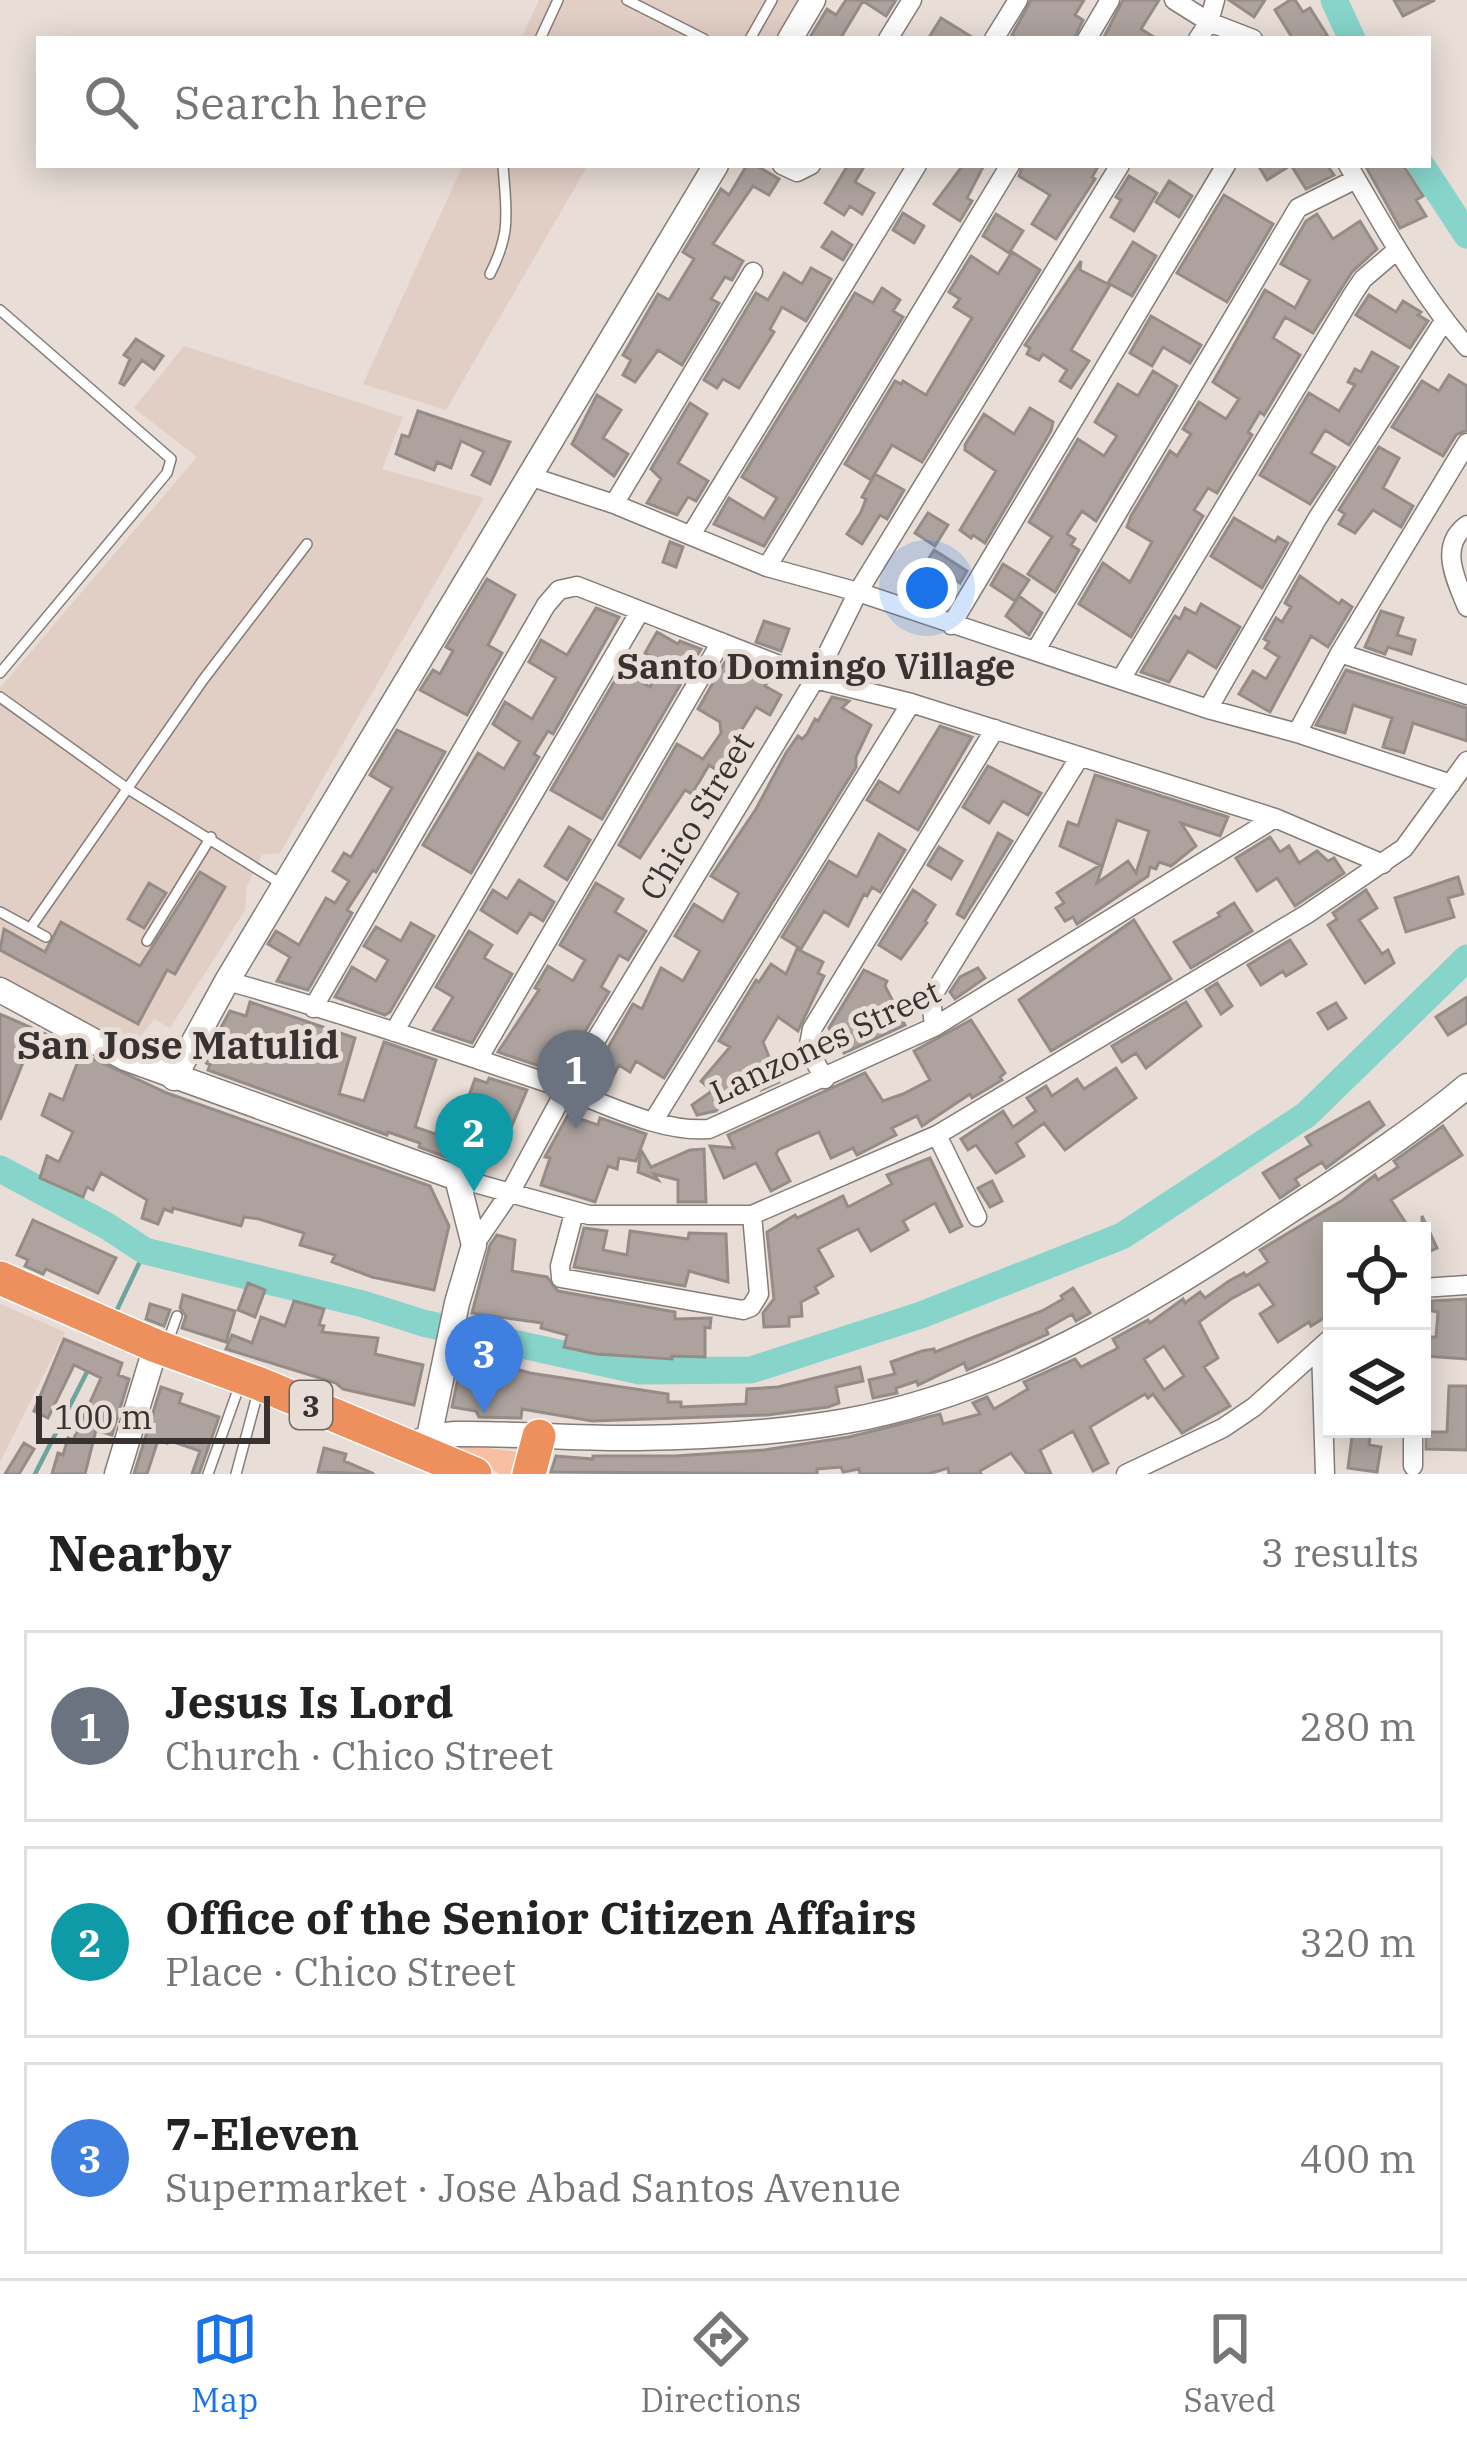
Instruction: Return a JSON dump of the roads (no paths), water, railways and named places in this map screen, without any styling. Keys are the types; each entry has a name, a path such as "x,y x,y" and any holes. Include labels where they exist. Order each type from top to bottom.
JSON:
{"highway":[{"name":"3","path":"0,1277 136,1336 420,1441 475,1474"},
{"path":"529,1474 539,1436"}],"street":[{"path":"890,36 912,0"},
{"path":"996,36 1018,0"},
{"path":"1089,36 1110,0"},
{"path":"1174,0 1203,30 1236,36"},
{"path":"1203,30 1214,0"},
{"path":"792,36 809,1"},
{"path":"174,1078 227,981 714,168"},
{"path":"691,536 915,168"},
{"path":"767,567 1008,168"},
{"name":"Chico Street","path":"474,1245 511,1191 566,1089 815,679 858,592 1118,168"},
{"path":"951,625 1224,168"},
{"path":"1036,650 1298,208 1352,172 1397,250 1467,347"},
{"path":"1120,680 1353,294 1397,250"},
{"path":"614,504 753,272"},
{"path":"1208,709 1318,520 1444,321"},
{"path":"1297,733 1467,443"},
{"path":"529,476 614,504 767,567 858,592 1451,784"},
{"path":"1467,525 1452,543 1450,558 1467,607"},
{"path":"313,1009 546,605 560,590 577,586 638,614 815,679 910,703 1275,818 1383,864"},
{"path":"394,1032 638,614"},
{"path":"478,1059 721,642"},
{"path":"1340,653 1467,695"},
{"path":"653,1120 910,703"},
{"path":"825,1079 808,1050 812,1029 995,729"},
{"path":"934,1027 931,998 1079,758"},
{"path":"0,990 71,1031 174,1078 457,1178 574,1213 752,1215 937,1135 1307,914 1383,864 1424,825 1467,761"},
{"name":"Lanzones Street","path":"227,981 478,1059 653,1120 685,1129 709,1129 934,1027 1275,818"},
{"path":"457,1178 474,1245 420,1441 638,1438 849,1421 1006,1372 1155,1300 1381,1154 1467,1086"},
{"path":"937,1135 977,1217"},
{"path":"574,1213 561,1278 743,1310 759,1294 752,1215"},
{"path":"1431,1287 1467,1285"},
{"path":"117,1474 136,1336"},
{"path":"1126,1474 1223,1428 1254,1407 1323,1345"},
{"path":"1325,1438 1325,1474"},
{"path":"1413,1438 1413,1466"}],"lane":[{"path":"541,36 558,0"},
{"path":"627,0 698,36"},
{"path":"752,36 772,0"},
{"path":"490,274 504,248 509,218 502,168"},
{"path":"0,310 171,459 171,466 0,673"},
{"path":"31,927 203,680 307,544"},
{"path":"0,697 128,789 286,886"},
{"path":"147,941 211,837"},
{"path":"0,912 46,938"},
{"path":"136,1336 177,1316"},
{"path":"208,1474 232,1370"},
{"path":"232,1370 236,1474"}],"waterway":[{"path":"1334,0 1351,36"},
{"path":"1423,168 1467,235"},
{"path":"0,1169 145,1251 423,1323 640,1371 751,1370 921,1315 1122,1236 1306,1115 1467,958"},
{"path":"114,1316 145,1251"},
{"path":"35,1474 88,1370"}],"place":[{"name":"Jesus Is Lord","path":"576,1129"},
{"name":"Office of the Senior Citizen Affairs","path":"474,1192"},
{"name":"7-Eleven","path":"484,1413"}],"district":[{"name":"Santo Domingo Village","path":"816,665"},
{"name":"San Jose Matulid","path":"178,1044"}]}
